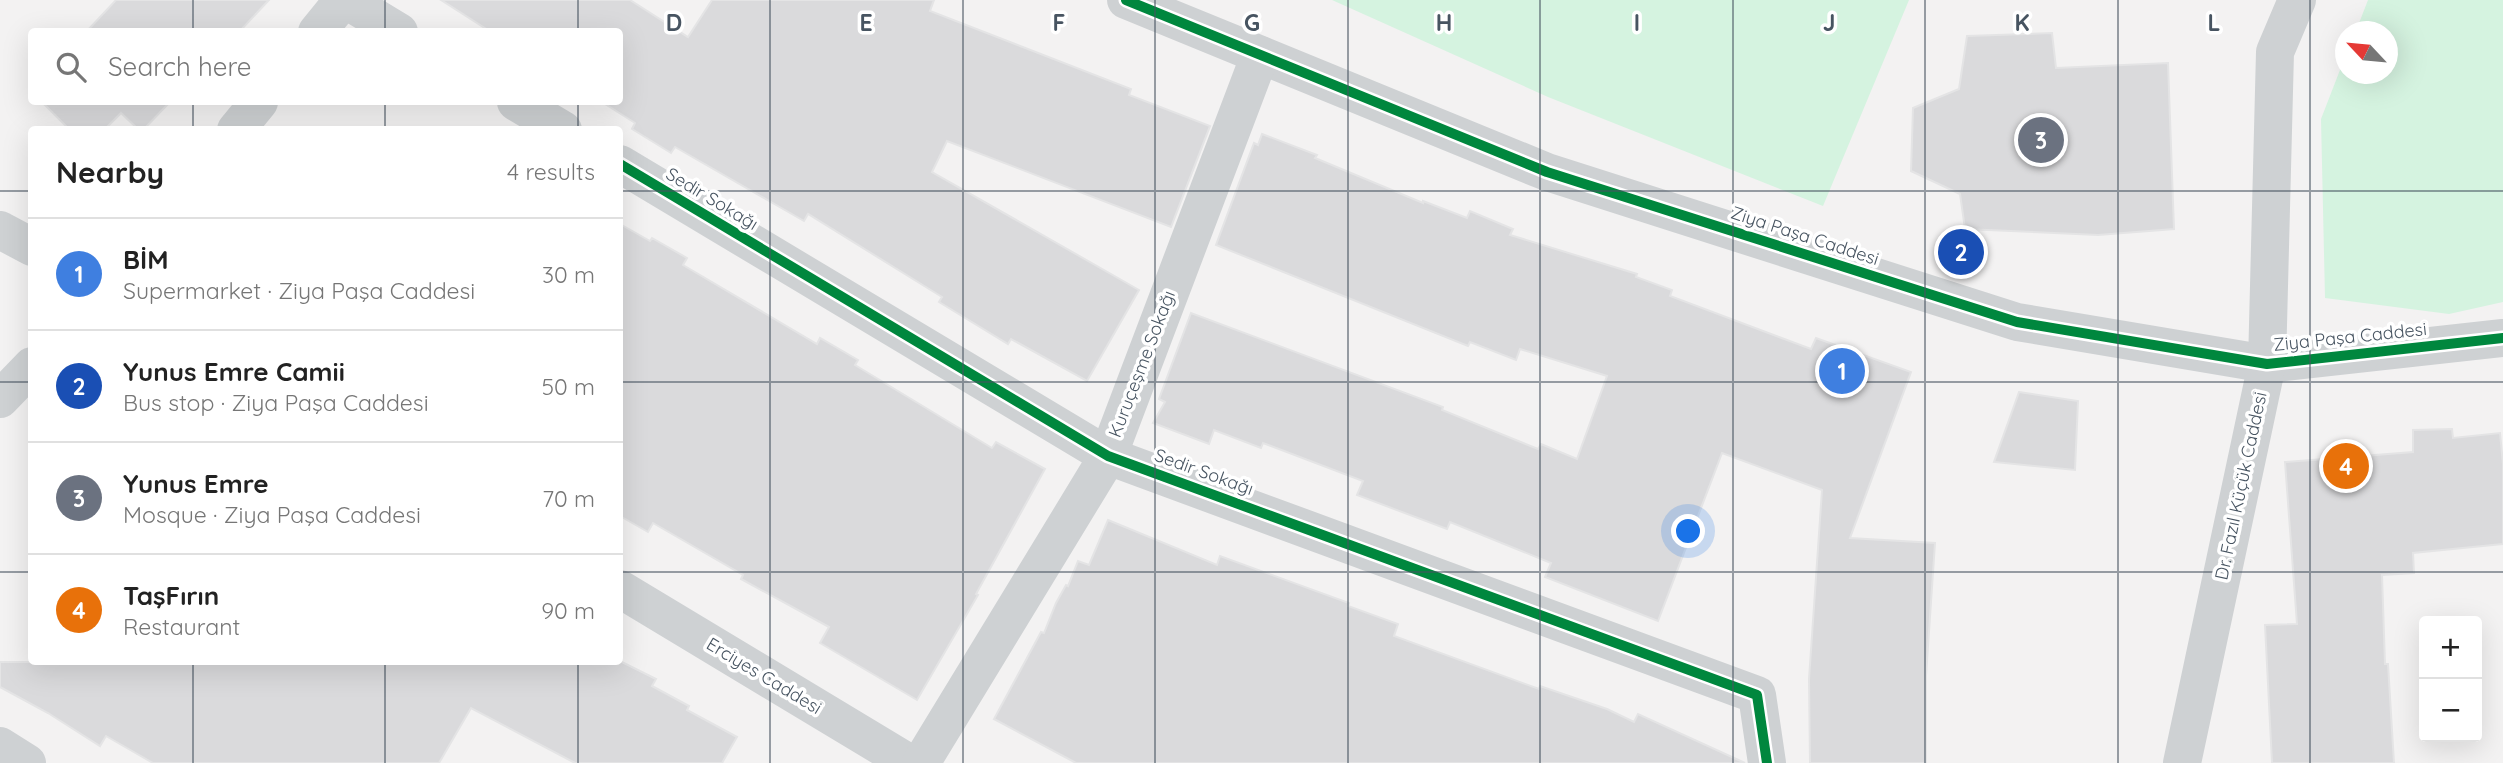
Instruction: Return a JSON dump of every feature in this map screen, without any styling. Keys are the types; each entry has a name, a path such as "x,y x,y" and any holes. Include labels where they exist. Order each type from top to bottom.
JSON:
{"street":[{"path":"320,28 345,0 392,28"},
{"name":"Ziya Paşa Caddesi","path":"1126,0 1547,173 2017,322 2267,364 2503,338"},
{"name":"Dr. Fazıl Küçük Caddesi","path":"2182,763 2267,364 2275,52 2297,0"},
{"name":"Kuruçeşme Sokağı","path":"921,763 1108,456 1260,55"},
{"path":"239,126 257,105"},
{"path":"521,105 556,126"},
{"name":"Sedir Sokağı","path":"623,166 1108,456 1756,695 1767,763"},
{"path":"0,230 28,245"},
{"path":"0,399 28,370"},
{"name":"Erciyes Caddesi","path":"623,591 909,763"},
{"path":"0,746 27,763"}],"green space":[{"path":"1332,0 1909,0 1823,206 1548,97"},
{"path":"2368,0 2503,0 2503,302 2449,314 2325,298 2321,119 2335,83 2398,84 2398,21 2360,21"}],"building":[{"path":"116,0 269,0 243,28 90,28"},
{"path":"441,0 630,0 688,37 712,0 934,0 930,11 1131,89 1129,95 1210,126 1171,227 947,141 932,172 1139,290 1087,381 1011,339 1008,344 939,302 942,297 808,214 804,221 675,147 671,153 632,129 635,123 607,105 623,105 623,28 485,28"},
{"path":"2052,33 2056,68 2168,63 2174,229 2098,235 1965,229 1960,194 1911,171 1913,108 1959,89 1967,36"},
{"path":"45,105 167,105 147,126 135,126 121,113 108,126 66,126"},
{"path":"1262,134 1317,155 1315,158 1423,203 1467,218 1470,211 1513,229 1510,235 1637,274 1636,277 1672,290 1670,296 1811,349 1816,338 1911,372 1850,538 1935,543 1926,676 1926,763 1810,763 1809,679 1822,490 1722,453 1658,621 1545,577 1551,563 1450,522 1447,529 1357,495 1363,481 1263,443 1261,448 1214,430 1209,444 1153,423 1165,402 1159,399 1191,313 1443,407 1442,410 1538,449 1541,444 1577,459 1607,376 1520,349 1516,360 1470,342 1468,346 1216,245 1254,143 1258,145"},
{"path":"623,226 687,258 683,265 817,344 820,338 858,360 855,365 992,448 996,442 1045,469 976,594 978,595 917,700 820,643 829,627 741,579 743,575 653,523 648,532 623,518"},
{"path":"2019,392 2078,401 2075,470 1994,462"},
{"path":"2452,429 2453,438 2500,433 2503,464 2503,544 2413,553 2414,573 2382,575 2385,664 2388,664 2394,763 2272,763 2265,625 2297,624 2285,462 2413,452 2413,430"},
{"path":"1108,520 1217,565 1220,556 1349,603 1348,606 1398,624 1394,636 1539,689 1540,686 1607,709 1634,722 1638,714 1745,763 1076,763 994,719 1041,632 1044,633 1078,561 1089,565"},
{"path":"0,662 28,662 28,665 623,665 623,662 656,679 652,686 689,706 687,710 737,737 722,763 575,763 471,708 439,763 153,763 106,736 100,746 0,687"}],"cycle path":[{"path":"1126,0 1547,172 2017,322 2267,364 2503,338"},
{"path":"623,166 1108,456 1757,695 1767,763"}],"place":[{"name":"Yunus Emre","path":"2041,140"},
{"name":"Yunus Emre Camii","path":"1961,252"},
{"name":"BİM","path":"1842,371"},
{"name":"TaşFırın","path":"2346,466"}]}
